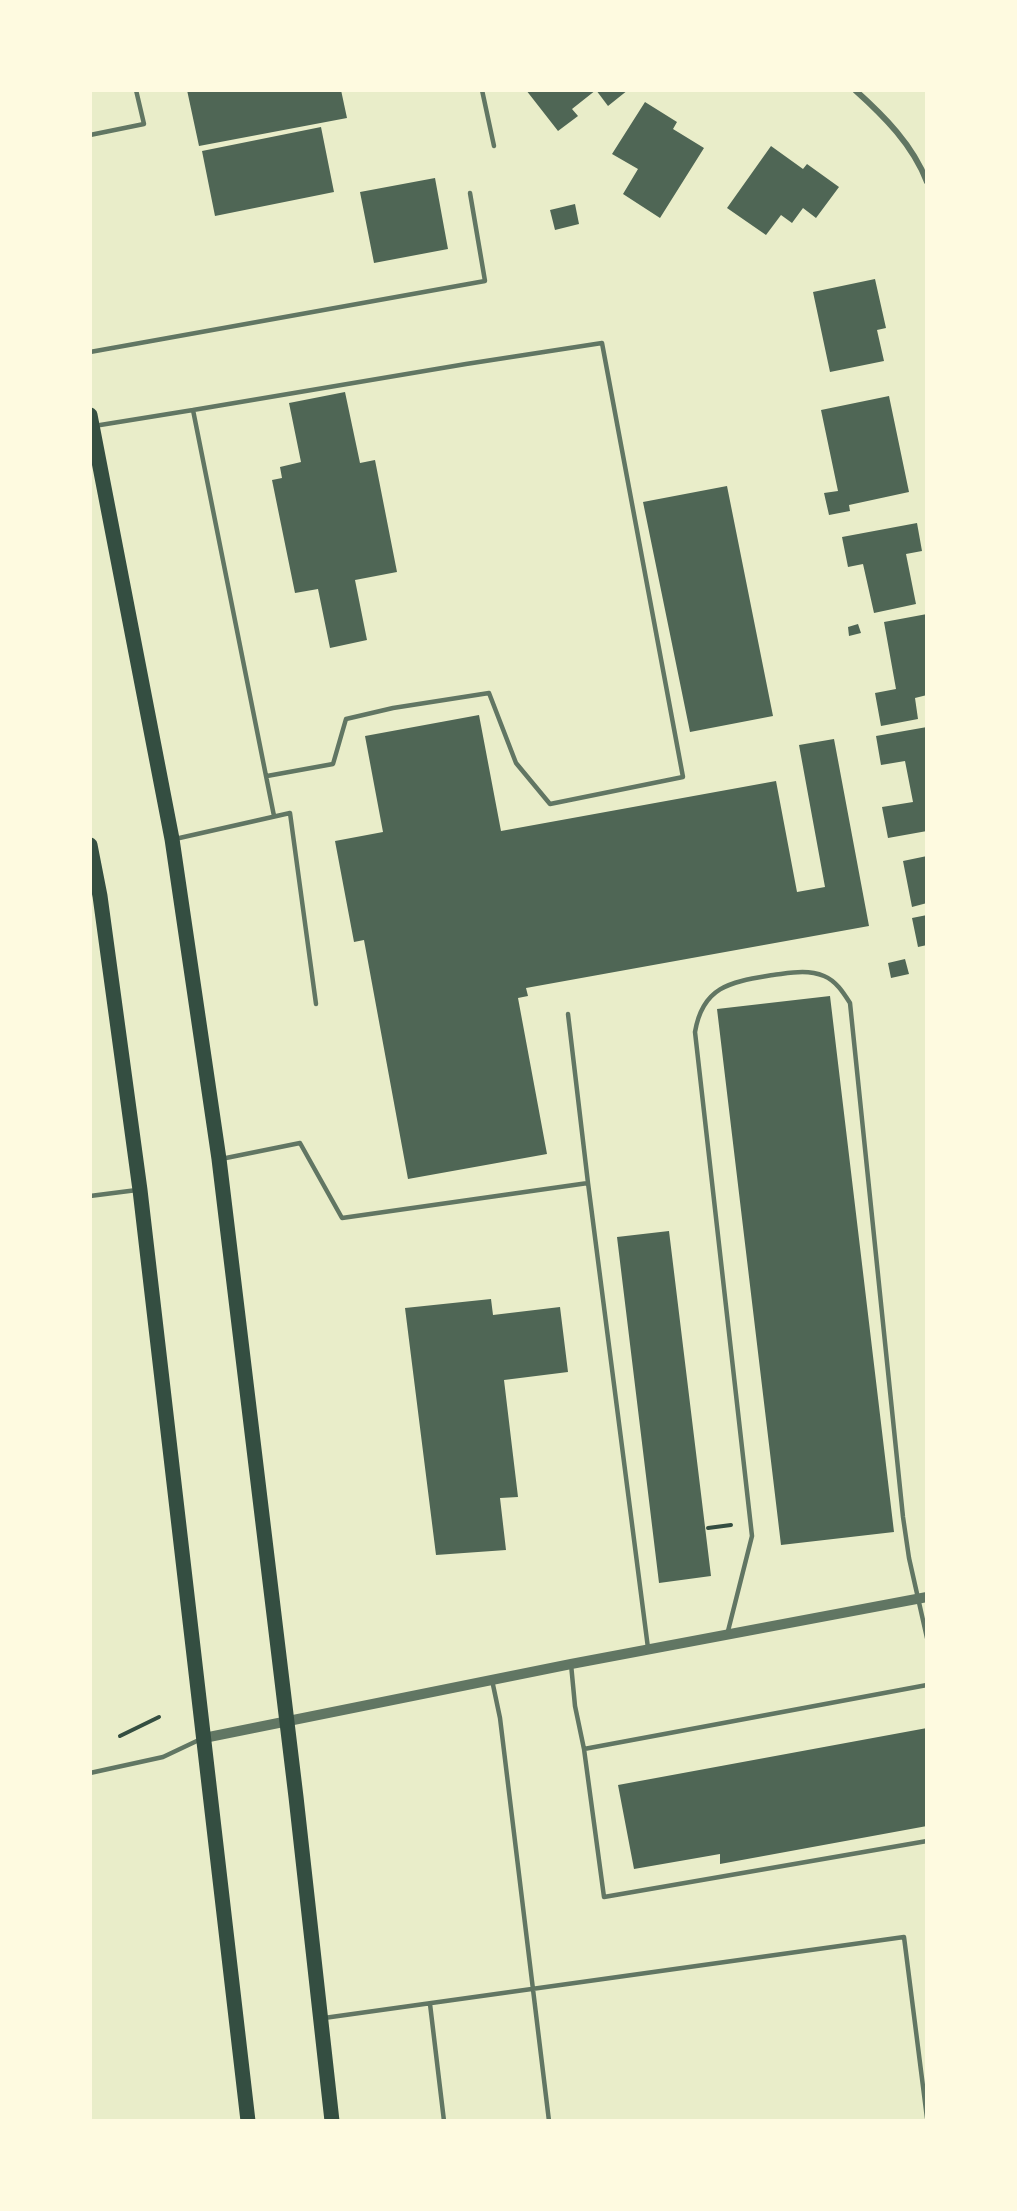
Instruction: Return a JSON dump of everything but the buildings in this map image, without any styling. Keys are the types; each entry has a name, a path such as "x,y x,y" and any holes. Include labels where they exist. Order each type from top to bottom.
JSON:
{"main road":[{"path":"91,420 172,839 219,1159 332,2121"},
{"path":"90,845 100,896 140,1190 248,2121"}],"street":[{"path":"856,90 892,125 921,167 927,182"},
{"path":"204,1738 571,1664 922,1598"}],"lane":[{"path":"90,135 144,124 136,90"},
{"path":"482,90 494,146"},
{"path":"90,352 485,281 470,194"},
{"path":"91,420 193,410 466,364 602,344 683,777 550,804 516,763 489,693 393,708 346,719 333,764 267,776"},
{"path":"193,410 274,816"},
{"path":"172,839 290,813 316,1004"},
{"path":"728,1635 752,1536 695,1032 698,1015 707,1000 719,989 735,981 801,971 825,976 839,987 850,1003 903,1517 922,1598 927,1638"},
{"path":"568,1014 649,1650"},
{"path":"219,1159 300,1143 342,1218 588,1183"},
{"path":"90,1196 140,1190"},
{"path":"571,1664 575,1706 584,1749 604,1897 927,1841"},
{"path":"492,1680 500,1718 549,2121"},
{"path":"584,1749 927,1685"},
{"path":"90,1773 163,1757 204,1738"},
{"path":"321,2018 904,1937 927,2118"},
{"path":"430,2004 444,2121"}],"path":[{"path":"120,1736 159,1717"}]}
